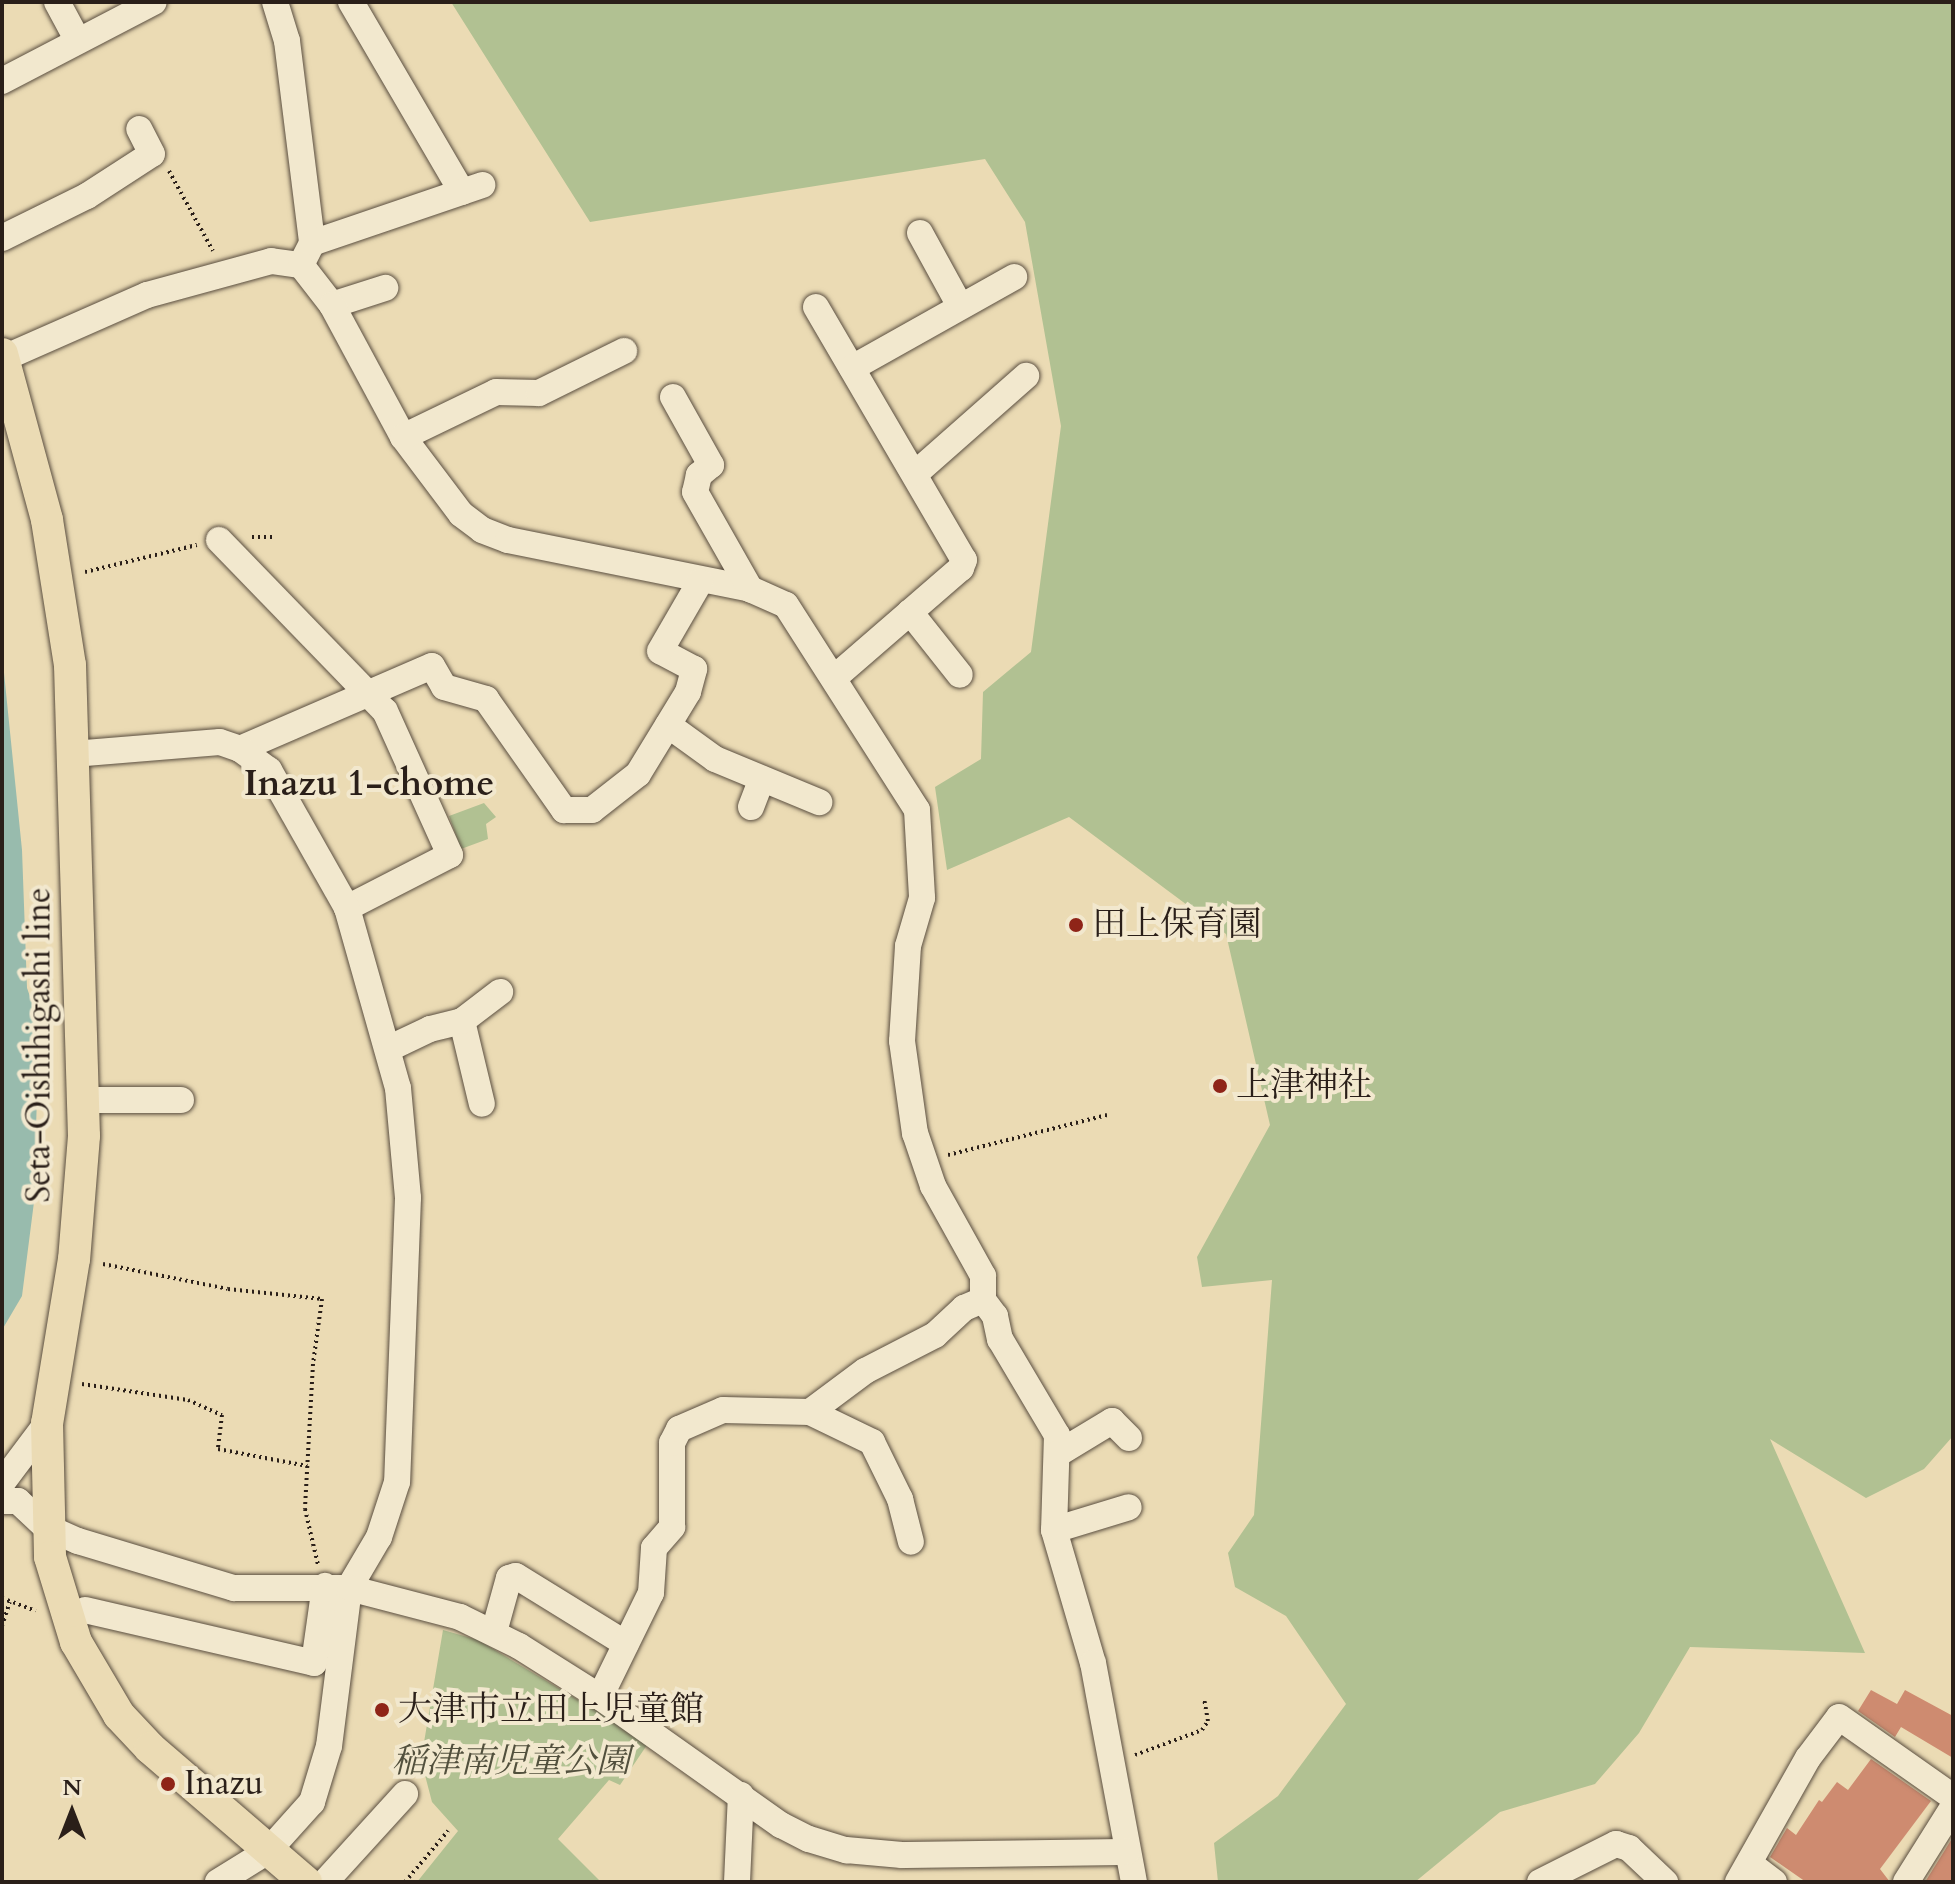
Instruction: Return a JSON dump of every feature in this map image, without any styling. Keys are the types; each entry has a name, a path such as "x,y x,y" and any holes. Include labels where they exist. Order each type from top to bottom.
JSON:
{"main road":[{"name":"Seta-Oishihigashi line","path":"3,356 59,578 70,665 83,1180 74,1259 47,1423 46,1527 75,1613 91,1675 119,1715 306,1882"}],"street":[{"path":"57,2 78,41"},
{"path":"2,81 154,2"},
{"path":"275,2 287,41 306,254 403,437 461,514 482,530 700,582 750,589 786,605 917,810 922,898 908,946 902,1041 922,1162 983,1276 983,1300 995,1316 1012,1363 1052,1418 1059,1453 1054,1530 1093,1663 1134,1882"},
{"path":"3,356 147,295 225,270 306,254 472,188 351,2"},
{"path":"2,238 87,196 152,154 139,129"},
{"path":"920,233 960,306"},
{"path":"852,368 1014,277"},
{"path":"332,305 385,288"},
{"path":"816,307 916,473 964,560 834,678"},
{"path":"403,437 496,392 539,393 624,351"},
{"path":"916,473 1026,376"},
{"path":"673,397 711,465 699,475 695,492 750,589"},
{"path":"219,540 385,711 450,855 347,908"},
{"path":"240,749 432,666 444,687 486,699 564,810 592,810 638,774 688,692 694,669 660,651 700,582"},
{"path":"910,612 960,675"},
{"path":"668,725 715,759 819,802"},
{"path":"73,754 198,741 240,749 269,770 347,908 390,1048 408,1198 397,1482 379,1537 337,1587 314,1663 75,1613"},
{"path":"751,807 762,779"},
{"path":"390,1048 462,1021 500,992"},
{"path":"462,1021 482,1104"},
{"path":"83,1100 181,1100"},
{"path":"810,1412 865,1371 935,1335 964,1308 983,1300"},
{"path":"600,1697 651,1593 654,1548 672,1527 672,1443 679,1429 706,1413 723,1410 810,1412 872,1442 900,1499 911,1542"},
{"path":"1059,1453 1112,1421 1129,1438"},
{"path":"2,1483 47,1423"},
{"path":"2,1501 18,1501 33,1509 46,1527 234,1588 337,1587 489,1630 600,1697 781,1825 846,1850 961,1856 1127,1852"},
{"path":"1054,1530 1129,1507"},
{"path":"489,1630 501,1557"},
{"path":"489,1630 509,1578 516,1576 626,1644"},
{"path":"218,1882 268,1851 294,1828 322,1778 337,1587"},
{"path":"1774,1882 1744,1873 1808,1758 1839,1717 1953,1797"},
{"path":"325,1882 405,1794"},
{"path":"737,1882 741,1795"},
{"path":"1906,1882 1953,1807"},
{"path":"1540,1882 1616,1844 1629,1848 1665,1882"}],"path":[{"path":"152,154 161,156 225,270"},
{"path":"59,578 219,540 273,537"},
{"path":"922,1162 1107,1115"},
{"path":"74,1259 228,1289 322,1299 307,1466 308,1536 337,1587"},
{"path":"55,1380 188,1400 222,1415 218,1449 307,1466"},
{"path":"2,1598 50,1616 75,1613"},
{"path":"2,1626 10,1602"},
{"path":"1109,1752 1137,1755 1202,1730 1208,1721 1204,1698"},
{"path":"405,1882 448,1831"}],"green space":[{"path":"451,2 1953,2 1953,1436 1924,1469 1866,1498 1770,1439 1865,1653 1690,1647 1639,1733 1595,1784 1500,1812 1415,1882 1218,1882 1214,1843 1278,1796 1346,1704 1286,1616 1235,1587 1228,1553 1254,1515 1272,1280 1202,1287 1197,1257 1270,1125 1226,934 1069,817 947,870 935,787 981,759 983,692 1031,652 1061,426 1025,222 985,159 590,222"},
{"path":"484,803 496,817 486,824 488,839 461,849 449,816"},
{"name":"稲津南児童公園","path":"443,1630 478,1640 649,1742 620,1785 609,1780 558,1839 601,1882 417,1882 458,1831 432,1802 421,1760"}],"shaded area":[{"path":"2,653 22,850 27,988 39,1022 34,1202 22,1296 2,1330"}],"building":[{"path":"1871,1690 1897,1704 1905,1690 1953,1716 1953,1758 1901,1727 1895,1737 1858,1711"},
{"path":"1871,1759 1931,1801 1880,1869 1890,1882 1806,1882 1770,1857 1787,1828 1796,1835 1819,1800 1822,1802 1837,1782 1848,1790"},
{"path":"1953,1837 1953,1882 1925,1882"}],"place":[{"name":"田上保育園","path":"1076,925"},
{"name":"上津神社","path":"1220,1086"},
{"name":"大津市立田上児童館","path":"382,1710"},
{"name":"Inazu","path":"168,1784"}],"district":[{"name":"Inazu 1-chome","path":"369,784"}]}
